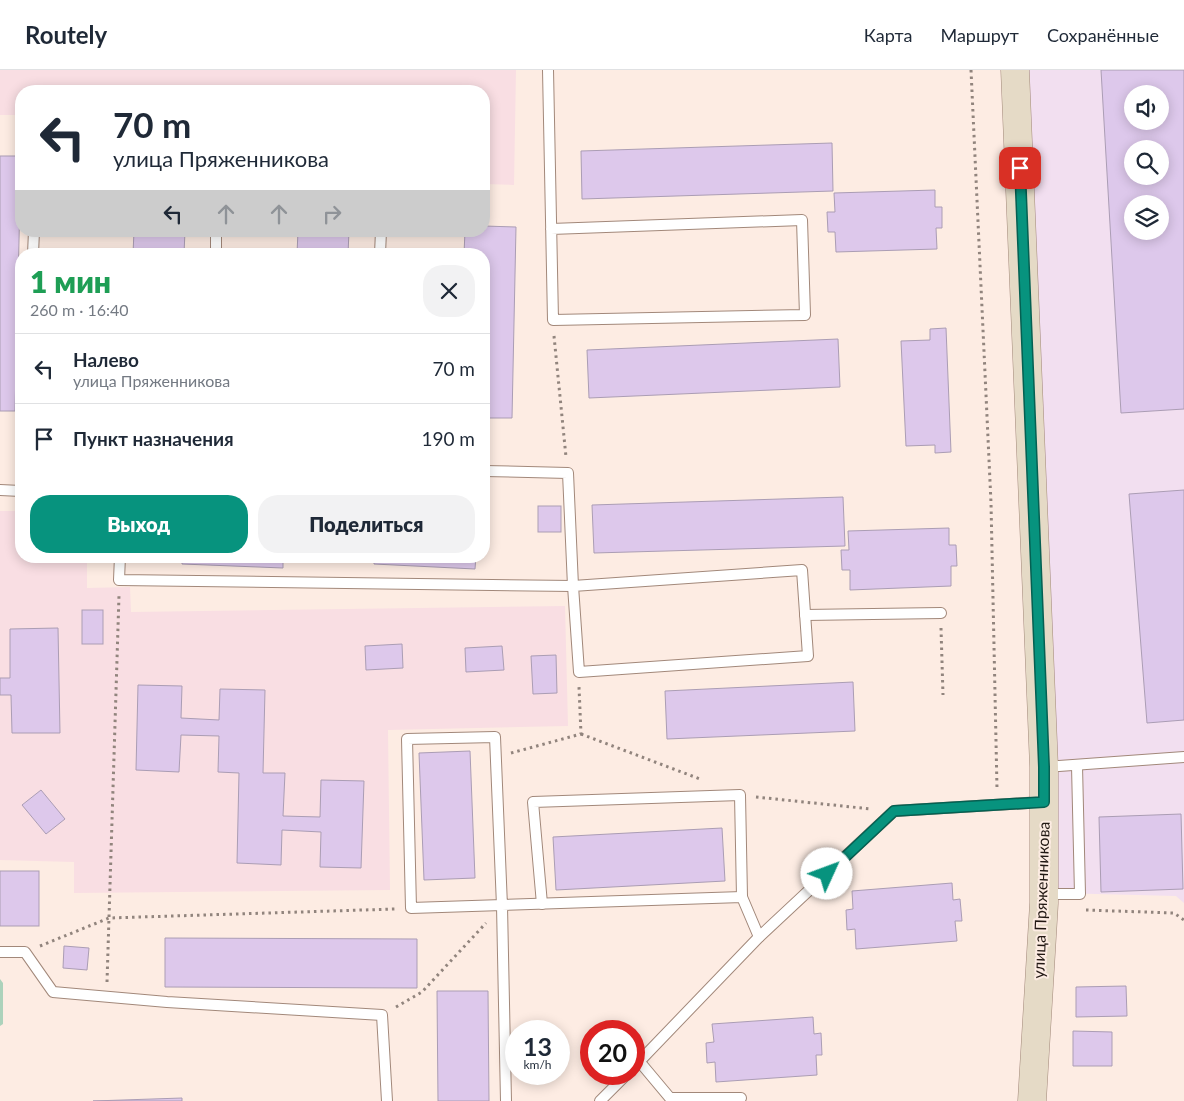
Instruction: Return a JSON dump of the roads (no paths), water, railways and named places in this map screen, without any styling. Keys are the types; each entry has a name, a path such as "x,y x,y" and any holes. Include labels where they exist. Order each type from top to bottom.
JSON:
{"main road":[{"name":"улица Пряженникова","path":"1015,70 1044,767 1044,894 1032,1101"}],"lane":[{"path":"548,70 551,229 553,320 805,315 802,220 551,229"},
{"path":"120,563 120,580 573,586 802,570 808,656 579,672 573,586 568,474 490,472"},
{"path":"0,490 15,491"},
{"path":"805,615 941,613"},
{"path":"506,1101 502,906 495,736 407,739 411,908 502,906 742,897"},
{"path":"1044,767 1184,757"},
{"path":"1044,894 1080,894 1077,766"},
{"path":"542,904 533,802 740,795 742,897 759,937"},
{"path":"645,1056 759,937 894,811 1044,802"},
{"path":"0,952 25,952 52,992 382,1015 387,1101"},
{"path":"645,1072 670,1098 741,1098"},
{"path":"600,1101 616,1085"}]}
